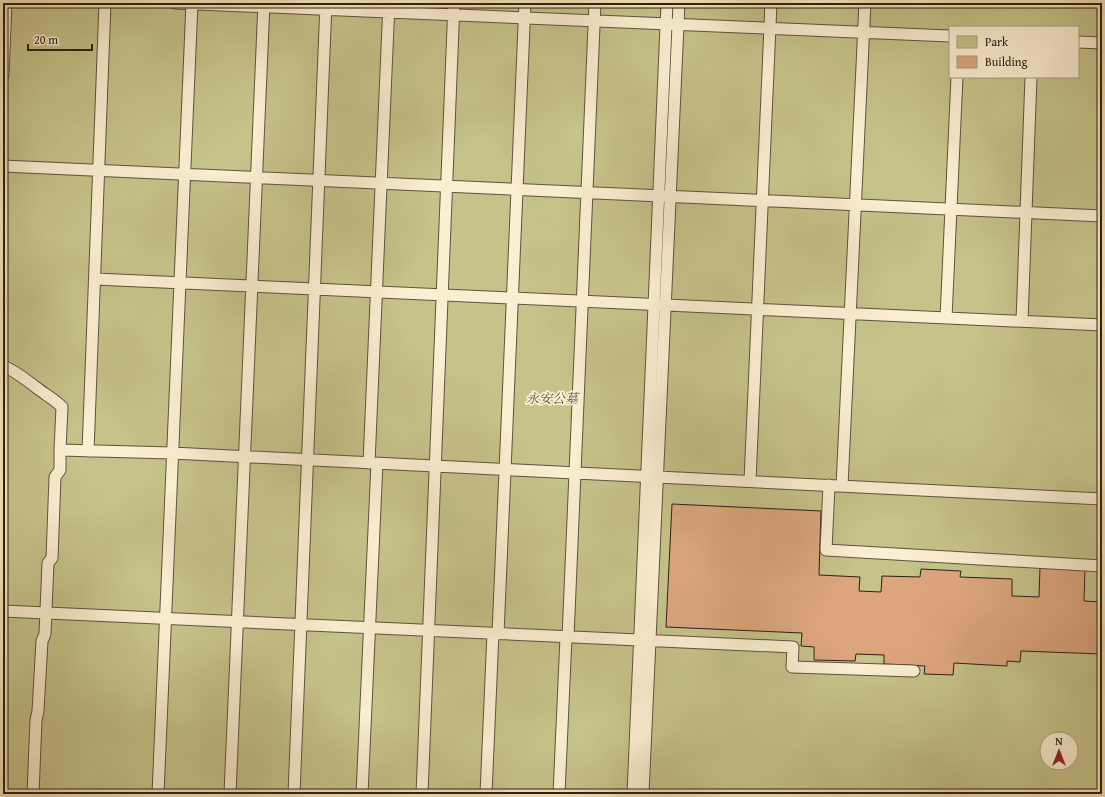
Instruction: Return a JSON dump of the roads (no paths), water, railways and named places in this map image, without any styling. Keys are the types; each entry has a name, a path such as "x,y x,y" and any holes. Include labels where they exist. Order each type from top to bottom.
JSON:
{"lane":[{"path":"3,75 6,3"},
{"path":"88,451 105,3"},
{"path":"176,3 388,7 454,14 949,36"},
{"path":"158,794 192,3"},
{"path":"422,794 454,3"},
{"path":"486,794 505,470 525,3"},
{"path":"559,794 568,637 595,3"},
{"path":"634,794 645,641 665,196 672,24 667,3"},
{"path":"672,24 679,3"},
{"path":"750,482 771,3"},
{"path":"842,486 865,3"},
{"path":"230,794 263,5"},
{"path":"294,794 326,6"},
{"path":"362,794 369,628 376,292 388,7"},
{"path":"1079,42 1102,43"},
{"path":"946,318 957,78"},
{"path":"1022,321 1031,78"},
{"path":"3,166 1102,216"},
{"path":"95,279 1102,325"},
{"path":"3,366 18,374 39,390 55,399 62,408 60,470 55,477 52,558 48,563 45,634 42,641 38,711 36,720 33,794"},
{"path":"60,450 172,453 1102,499"},
{"path":"829,485 826,550 1102,566"},
{"path":"3,611 793,647 792,667 914,671"},
{"path":"565,794 568,637"},
{"path":"643,794 645,641"}],"park label":[{"name":"永安公墓","path":"552,398"}]}
